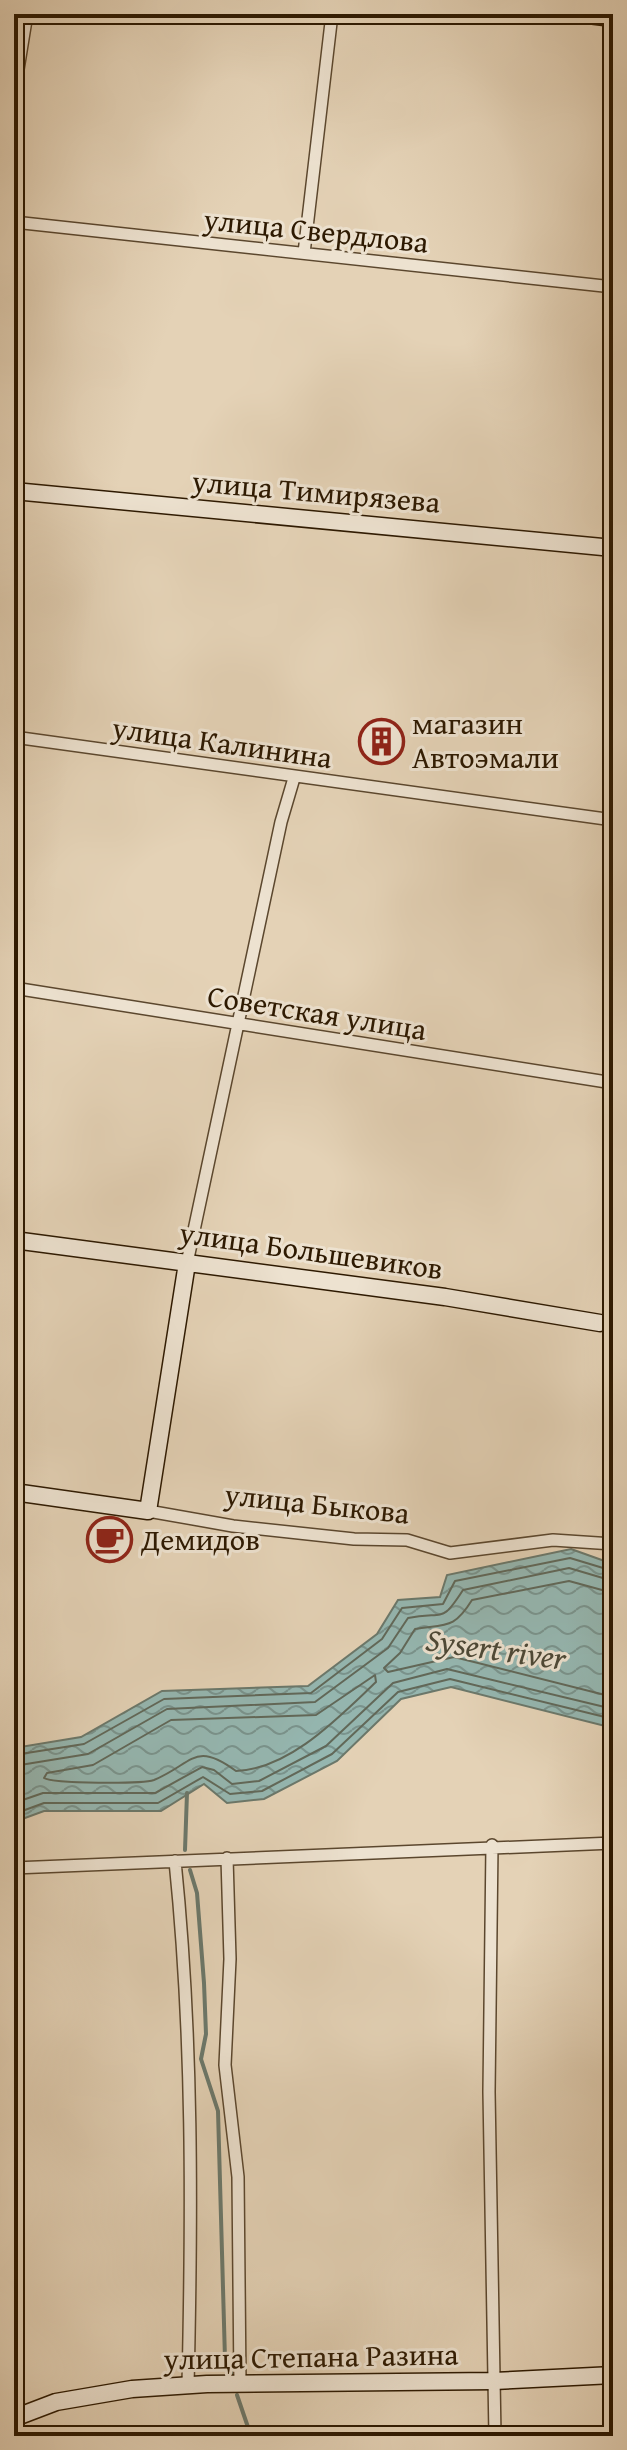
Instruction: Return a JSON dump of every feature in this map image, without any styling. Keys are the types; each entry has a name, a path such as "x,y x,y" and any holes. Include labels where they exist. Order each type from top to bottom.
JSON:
{"street":[{"path":"14,94 27,14"},
{"path":"304,253 332,14"},
{"path":"580,14 613,18"},
{"name":"улица Свердлова","path":"14,222 613,287"},
{"name":"улица Тимирязева","path":"14,491 613,548"},
{"name":"улица Калинина","path":"14,737 613,820"},
{"path":"148,1511 187,1263 281,822 294,778"},
{"name":"Советская улица","path":"14,988 613,1083"},
{"name":"улица Большевиков","path":"14,1240 445,1297 600,1323"},
{"name":"улица Быкова","path":"14,1492 279,1531 354,1539 407,1540 450,1553 553,1540 613,1544"},
{"path":"14,1868 492,1845 613,1843"},
{"path":"492,1845 489,2092 495,2436"},
{"path":"227,1858 230,1959 225,2065 238,2177 240,2384"},
{"path":"175,1861 186,1976 189,2056 192,2223 188,2385"},
{"name":"улица Степана Разина","path":"14,2418 56,2402 132,2389 188,2385 494,2381 613,2375"}],"water":[{"name":"Sysert river","path":"571,1549 613,1564 613,1728 451,1687 401,1699 337,1761 264,1799 227,1803 204,1784 161,1811 44,1811 14,1822 14,1748 81,1737 162,1691 308,1686 377,1634 398,1600 440,1597 447,1575"}],"waterway":[{"path":"185,1850 187,1793"},
{"path":"190,1870 197,1893 204,1983 206,2034 201,2059 218,2111 225,2359 233,2373"},
{"path":"237,2395 251,2436"}],"place":[{"name":"магазин Автоэмали","path":"381,741"},
{"name":"Демидов","path":"110,1540"}]}
